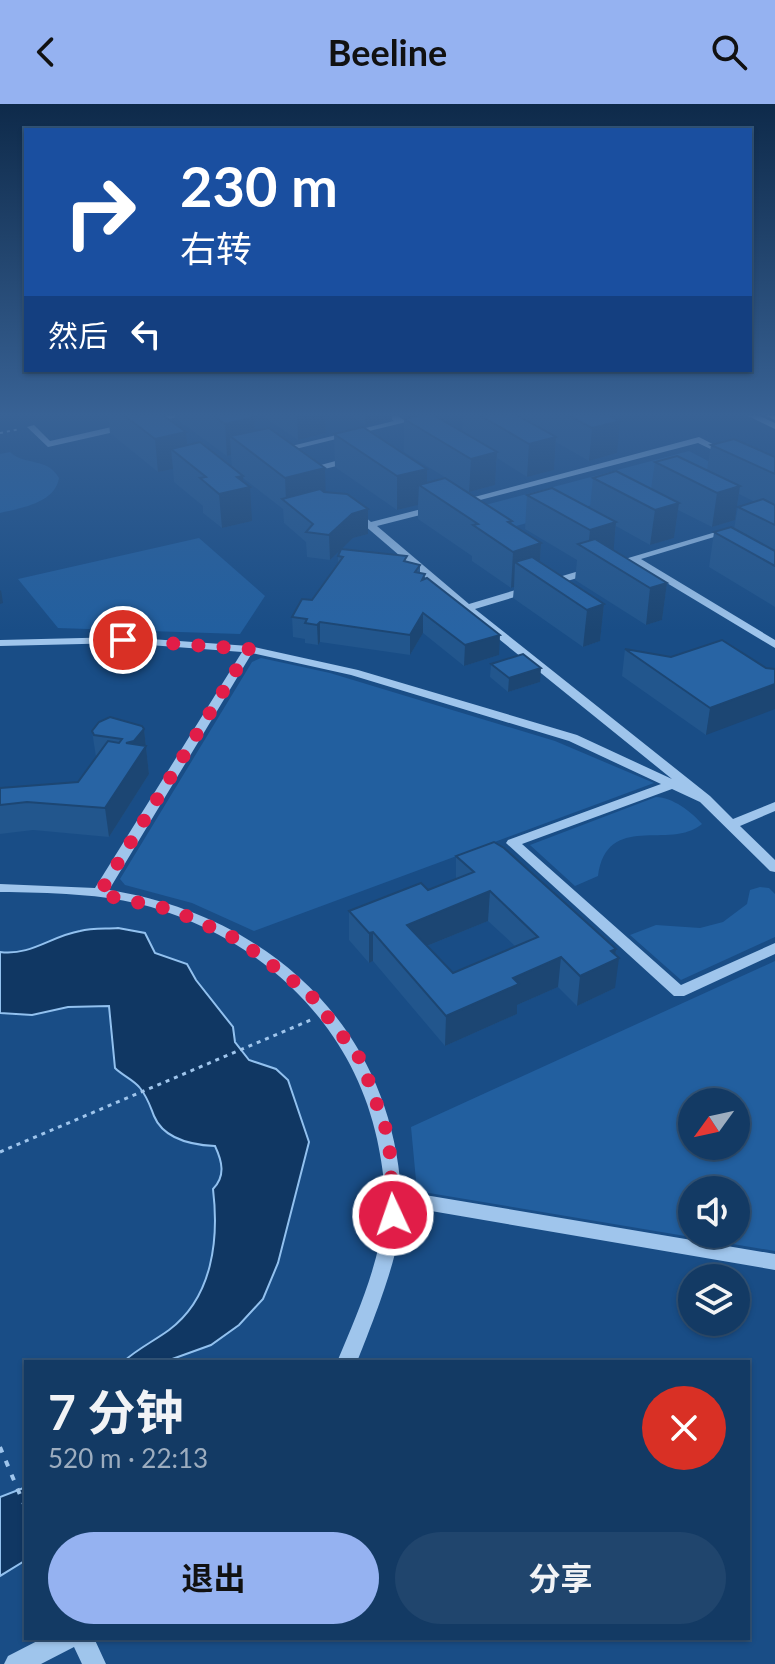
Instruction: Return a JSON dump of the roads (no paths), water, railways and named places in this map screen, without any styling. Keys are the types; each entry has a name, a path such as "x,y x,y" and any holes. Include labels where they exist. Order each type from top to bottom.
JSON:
{"street":[{"path":"371,525 520,486"},
{"path":"347,507 467,608 667,766 773,864"},
{"path":"467,608 747,526"},
{"path":"633,558 775,645"},
{"path":"0,643 123,640 249,649 354,672 573,738 705,799"},
{"path":"99,894 249,649"},
{"path":"650,773 667,766"},
{"path":"675,783 513,843 679,992 775,948"},
{"path":"732,824 775,806"},
{"path":"0,888 99,894 173,910 239,940 309,993 327,1013 361,1060 389,1138 393,1197 393,1215 373,1300 348,1360"},
{"path":"393,1197 775,1262"},
{"path":"16,1664 64,1640"},
{"path":"83,1640 94,1664"}]}
